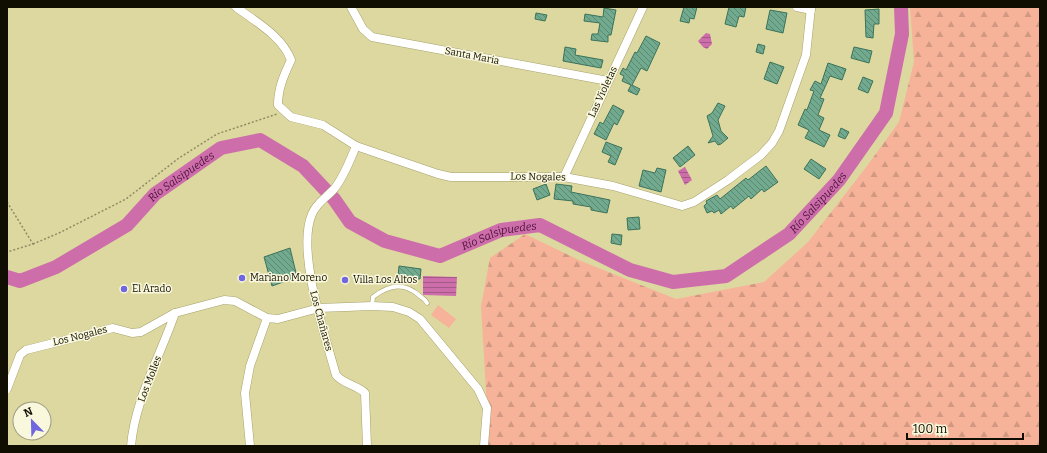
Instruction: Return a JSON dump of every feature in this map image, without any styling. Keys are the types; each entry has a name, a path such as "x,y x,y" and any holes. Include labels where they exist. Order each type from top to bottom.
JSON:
{"street":[{"path":"236,7 268,31 288,52 291,60 281,81 278,93 278,105 285,112"},
{"name":"Santa Maria","path":"351,7 362,29 372,37 608,81"},
{"name":"Las Violetas","path":"564,177 643,7"},
{"path":"798,7 811,8"},
{"name":"Los Nogales","path":"285,112 292,117 323,125 356,146 438,174 451,176 564,177 613,186 682,206 694,202 728,180 761,155 772,143 779,131 806,55 811,8"},
{"name":"Los Chañares","path":"356,146 343,176 334,189 317,203 311,215 308,231 309,271 336,375 339,379 361,389 365,393 367,446"},
{"name":"Los Nogales","path":"7,389 20,355 26,350 113,328 132,333 141,332 175,313 224,300 235,301 267,318"},
{"path":"250,446 245,393 250,366 267,318 278,319 319,308 372,306 392,307 409,312 420,319 478,390 486,408 484,446"},
{"name":"Los Molles","path":"131,446 133,426 175,313"}],"lane":[{"path":"372,306 373,297 380,292 402,286 417,292 427,303"}],"path":[{"path":"7,252 33,244 59,233 126,199 179,158 217,134 285,112"},
{"path":"7,202 33,244"}],"green space":[{"path":"910,7 1040,7 1040,446 484,446 487,408 481,306 490,258 525,234 581,261 676,299 764,282 808,242 899,122 914,62"},
{"path":"438,305 456,319 449,328 431,315"}],"shaded area":[{"path":"706,33 710,34 712,44 707,49 698,41"},
{"path":"685,167 692,180 685,185 678,171"},
{"path":"423,276 457,277 456,296 423,295"}],"building":[{"path":"684,7 697,7 694,19 690,18 689,23 680,21"},
{"path":"729,7 746,7 744,17 739,16 736,27 725,24"},
{"path":"604,8 616,10 611,35 608,35 608,42 591,40 592,34 598,34 600,23 584,21 585,14 603,17"},
{"path":"879,9 879,24 874,24 873,38 866,37 865,10"},
{"path":"770,10 787,13 783,33 766,29"},
{"path":"536,13 547,15 545,21 535,19"},
{"path":"646,36 660,43 647,71 641,68 632,85 640,89 637,95 628,91 631,85 622,81 624,76 620,74 623,68 626,70 635,52 637,53"},
{"path":"758,44 765,46 763,54 756,52"},
{"path":"565,47 576,49 575,55 603,60 601,68 563,61"},
{"path":"854,47 872,51 869,63 851,58"},
{"path":"770,62 784,67 777,84 764,79"},
{"path":"828,63 846,69 842,80 830,76 820,98 824,99 818,115 824,118 819,130 830,135 824,147 805,138 809,130 798,125 805,109 807,110 814,91 810,90 815,81 821,84"},
{"path":"863,77 873,81 868,93 858,89"},
{"path":"718,103 725,106 718,120 721,131 728,138 718,145 715,141 708,143 713,136 707,116 712,113"},
{"path":"613,105 624,111 617,125 614,123 606,140 594,134 600,122 603,124"},
{"path":"841,128 849,132 845,139 838,136"},
{"path":"606,142 622,148 615,165 608,162 611,156 602,152"},
{"path":"688,146 695,155 680,167 673,158"},
{"path":"811,159 826,169 819,179 804,169"},
{"path":"766,166 778,182 764,192 762,189 751,199 749,196 733,209 731,206 721,214 719,210 714,213 712,211 707,213 704,206 707,203 706,201 717,195 720,199 746,178 748,180"},
{"path":"657,168 666,170 661,192 639,186 643,170 655,173"},
{"path":"546,184 550,195 537,200 533,189"},
{"path":"556,184 572,186 571,192 610,200 607,213 591,210 591,207 573,204 573,201 554,199"},
{"path":"639,217 640,229 628,230 627,218"},
{"path":"612,234 622,235 621,245 611,243"},
{"path":"290,248 297,277 272,286 264,257"},
{"path":"399,266 421,269 420,279 398,277"}],"waterway":[{"name":"Río Salsipuedes","path":"7,277 20,281 56,267 127,225 155,194 221,148 260,140 303,166 334,199 350,222 385,241 440,256 501,230 540,225 630,270 673,282 726,276 789,234 839,180 886,113 902,34 901,7"}],"place":[{"name":"Mariano Moreno","path":"242,278"},
{"name":"Villa Los Altos","path":"345,280"},
{"name":"El Arado","path":"124,289"}]}
